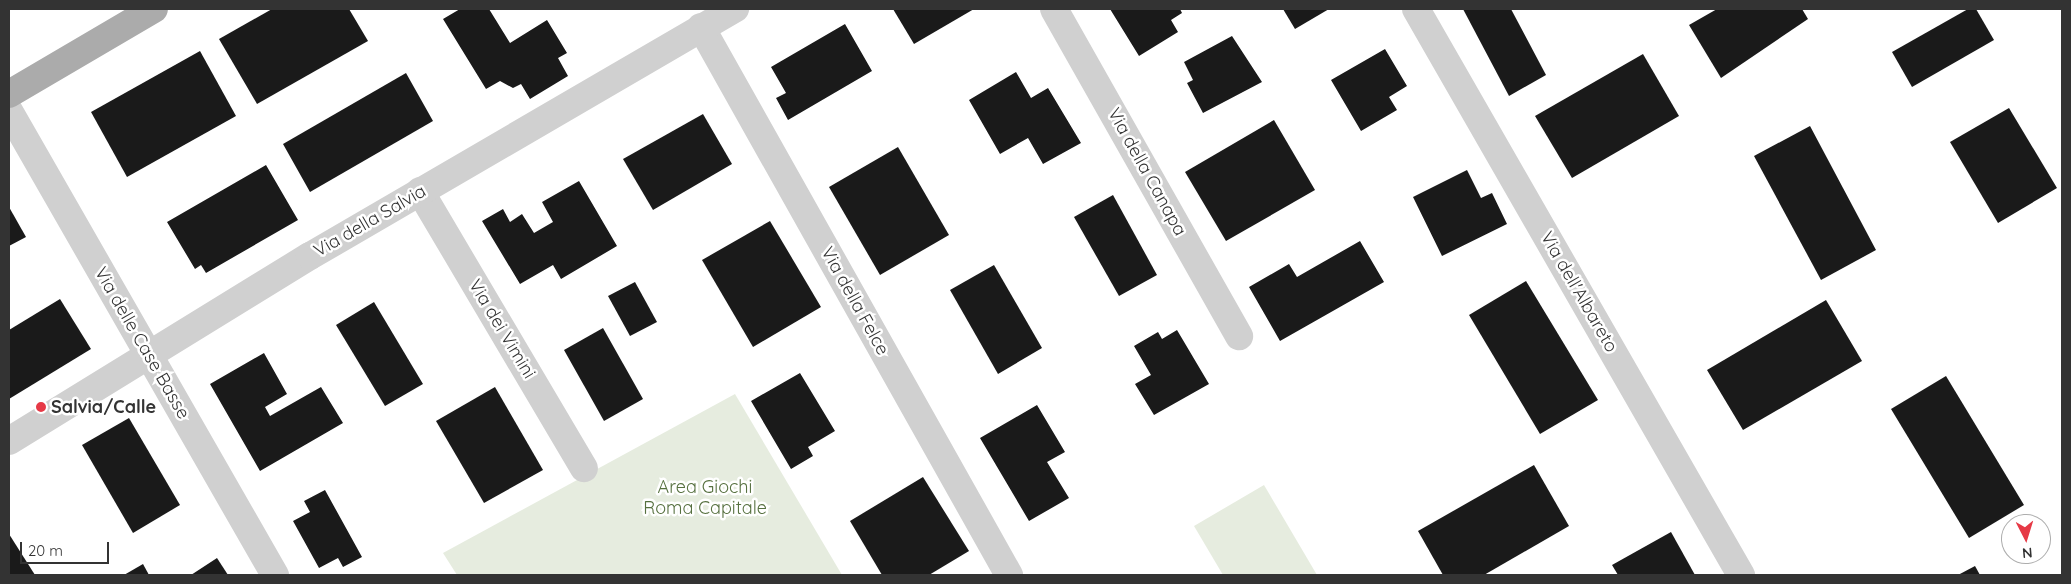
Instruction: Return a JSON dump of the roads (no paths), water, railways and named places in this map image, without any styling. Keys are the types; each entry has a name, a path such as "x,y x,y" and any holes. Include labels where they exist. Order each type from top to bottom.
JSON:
{"main road":[{"path":"9,94 154,9"}],"street":[{"name":"Via della Salvia","path":"9,441 420,191 735,9"},
{"name":"Via della Canapa","path":"1054,9 1239,336"},
{"name":"Via dell'Albareto","path":"1416,9 1741,575"},
{"name":"Via della Felce","path":"701,27 1009,575"},
{"name":"Via delle Case Basse","path":"9,111 275,575"},
{"name":"Via dei Vimini","path":"420,191 584,468"}],"place":[{"name":"Salvia/Calle","path":"41,407"}],"park label":[{"name":"Area Giochi Roma Capitale","path":"705,498"}]}
